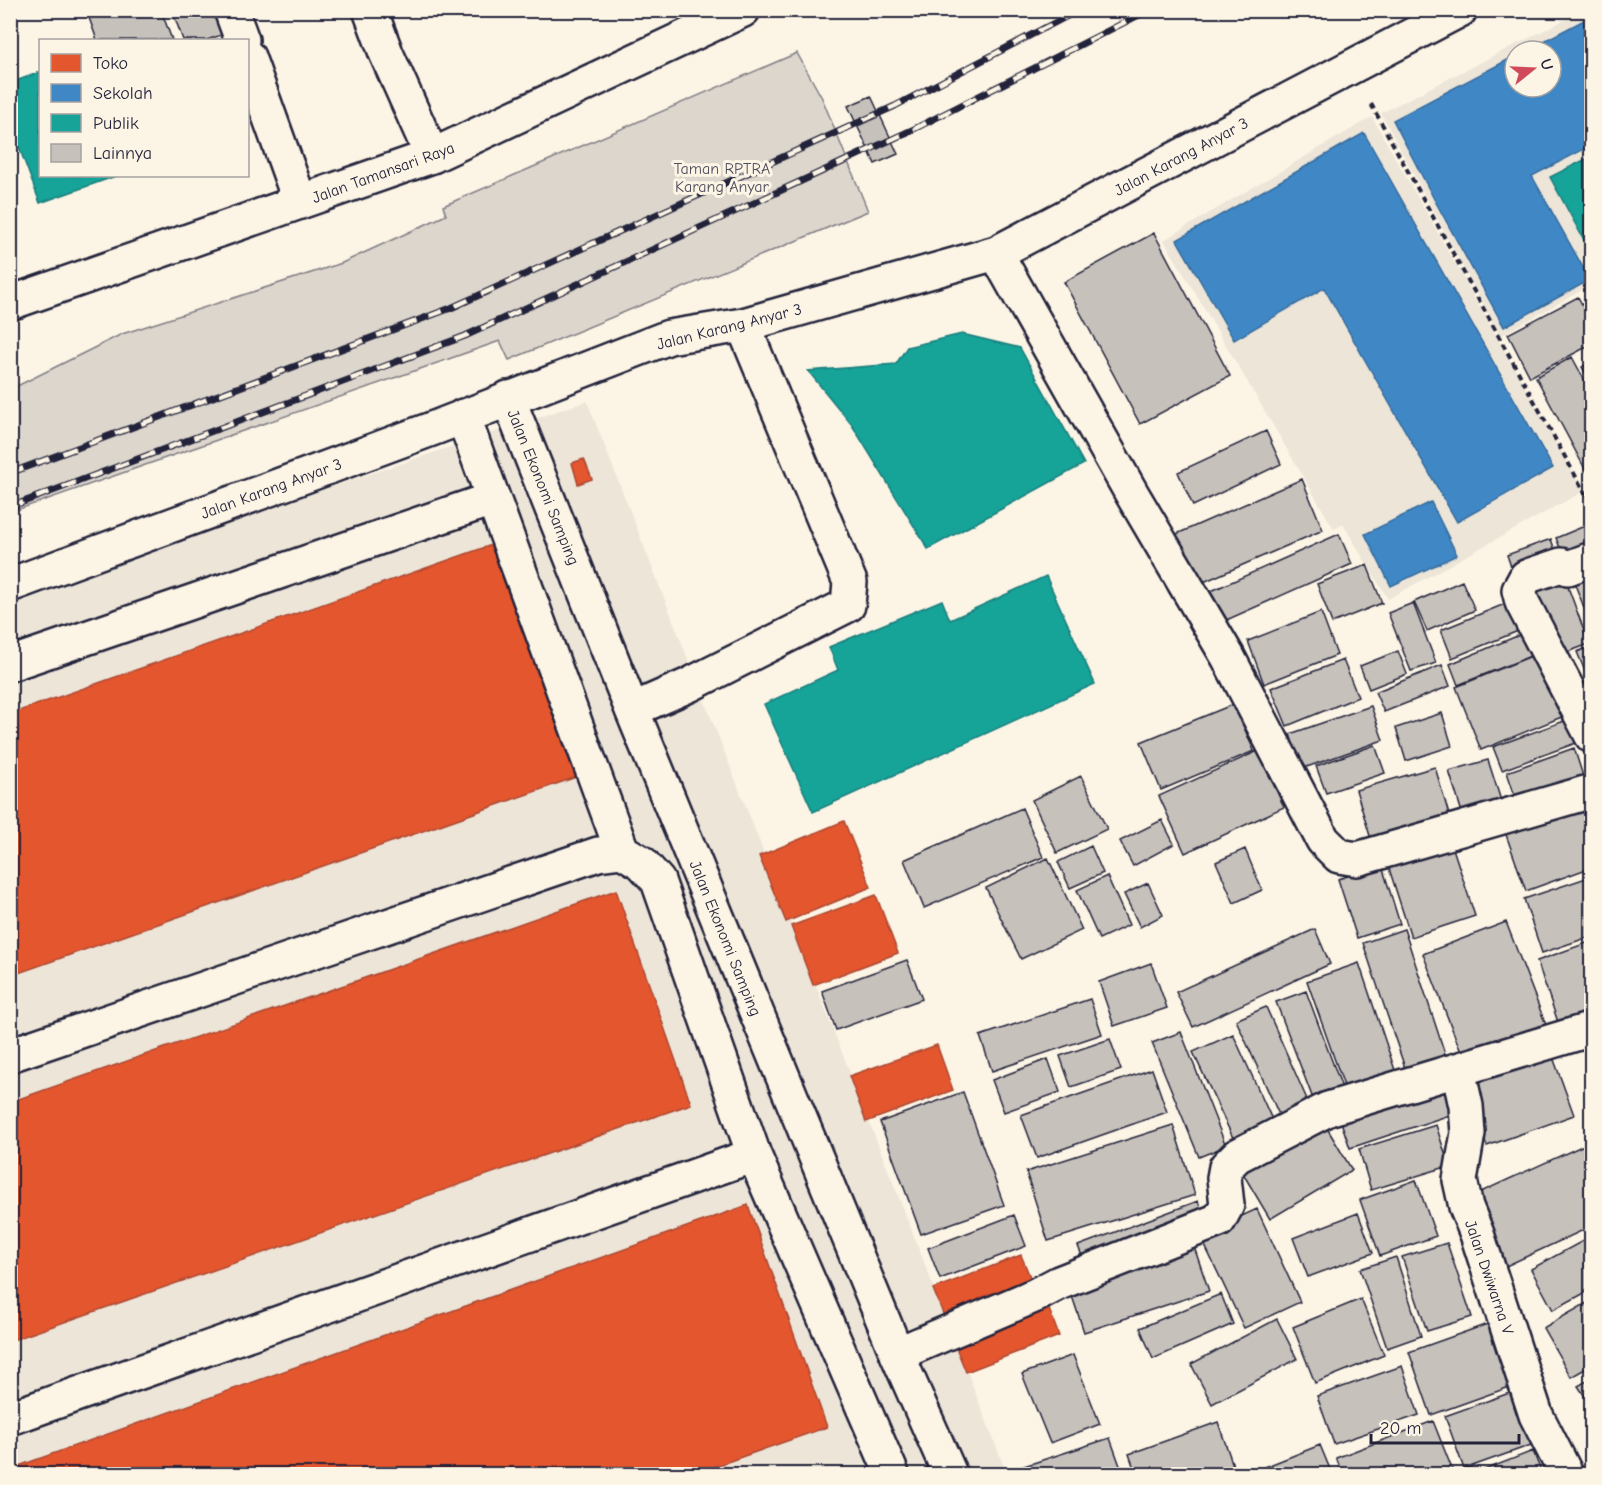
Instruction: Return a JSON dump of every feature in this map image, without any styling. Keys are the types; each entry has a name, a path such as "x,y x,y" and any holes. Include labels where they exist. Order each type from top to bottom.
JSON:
{"street":[{"path":"231,10 242,39"},
{"path":"370,10 432,156"},
{"name":"Jalan Tamansari Raya","path":"10,303 432,156 744,10"},
{"name":"Jalan Karang Anyar 3","path":"10,585 669,338 744,324 996,253 1460,10"},
{"path":"249,60 300,202"},
{"path":"996,253 1132,494 1228,657 1323,840 1339,856 1357,858 1592,791"},
{"path":"632,710 689,685 848,605 850,582 744,324"},
{"name":"Jalan Ekonomi Samping","path":"508,398 632,710 897,1354 950,1474"},
{"path":"463,416 622,851"},
{"path":"10,663 492,499"},
{"path":"1592,559 1568,568 1561,565 1526,577 1519,590 1522,602 1592,736"},
{"path":"10,1055 598,854 622,851 642,862 658,881 754,1155 892,1474"},
{"path":"897,1354 1059,1283 1219,1220 1227,1205 1224,1178 1226,1167 1237,1156 1328,1109 1592,1029"},
{"name":"Jalan Dwiwarna V","path":"1458,1070 1466,1106 1468,1133 1460,1180 1466,1207 1477,1234 1536,1415 1566,1474"},
{"path":"10,1418 754,1155"}],"path":[{"path":"1351,68 1592,506"}],"shaded area":[{"path":"1582,11 1592,28 1591,285 1500,336 1381,113 1503,51 1503,99 1563,99 1563,39 1527,39"},
{"path":"1372,117 1584,491 1388,599 1343,524 1334,529 1164,240"},
{"path":"587,401 1007,1474 11,1474 10,595"}],"green space":[{"name":"Taman RPTRA Karang Anyar","path":"797,53 822,98 868,211 509,360 500,341 11,512 11,389 122,334 342,263 446,215 443,206"}],"building: Toko":[{"path":"584,459 592,479 578,484 572,463"},
{"path":"500,542 582,775 10,976 10,714"},
{"path":"844,821 871,887 786,922 759,856"},
{"path":"616,890 691,1104 10,1341 10,1102"},
{"path":"876,895 898,953 813,985 791,926"},
{"path":"937,1045 953,1090 866,1122 849,1076"},
{"path":"748,1205 827,1427 693,1474 10,1474 10,1469"},
{"path":"1021,1255 1036,1291 948,1326 933,1289"},
{"path":"1046,1301 1059,1336 966,1372 952,1338"}],"building: Sekolah":[{"path":"1584,20 1592,35 1592,145 1532,176 1590,280 1504,327 1393,120 1503,62 1503,99 1563,99 1563,39 1548,39"},
{"path":"1364,133 1553,468 1457,522 1324,288 1234,340 1177,240"},
{"path":"1431,502 1457,555 1391,586 1365,534"}],"building: Publik":[{"path":"39,72 39,177 113,177 40,203 10,123 10,83"},
{"path":"1592,156 1592,255 1550,177"},
{"path":"962,334 1020,348 1084,464 928,549 852,425 808,371 896,364 907,347"},
{"path":"1046,576 1095,684 813,812 764,704 838,670 829,647 942,600 950,620"}],"building: Lainnya":[{"path":"101,10 161,10 172,39 97,39 88,15"},
{"path":"172,10 227,10 233,31 210,39 183,39"},
{"path":"871,96 898,154 875,164 848,106"},
{"path":"1154,233 1230,376 1140,424 1064,282"},
{"path":"1578,297 1592,323 1592,344 1530,377 1508,334"},
{"path":"1572,357 1592,394 1592,482 1536,377"},
{"path":"1592,362 1592,384 1582,367"},
{"path":"1266,431 1281,464 1193,506 1178,472"},
{"path":"1302,479 1323,530 1192,587 1170,537"},
{"path":"1587,525 1592,536 1592,557 1568,567 1556,538"},
{"path":"1339,534 1352,564 1222,622 1209,592"},
{"path":"1551,539 1559,562 1515,578 1507,555"},
{"path":"1592,563 1592,613 1587,615 1570,572"},
{"path":"1367,565 1382,603 1332,623 1317,584"},
{"path":"1561,568 1589,644 1554,657 1526,581"},
{"path":"1462,581 1475,610 1427,631 1414,602"},
{"path":"1517,599 1528,627 1452,658 1441,630"},
{"path":"1413,603 1436,663 1411,671 1388,613"},
{"path":"1321,612 1337,655 1264,684 1248,641"},
{"path":"1529,631 1538,653 1458,685 1450,664"},
{"path":"1592,646 1592,674 1587,676 1577,652"},
{"path":"1398,651 1407,674 1369,689 1360,666"},
{"path":"1539,653 1564,716 1481,750 1456,687"},
{"path":"1343,660 1358,697 1287,726 1271,688"},
{"path":"1442,665 1450,686 1384,712 1375,692"},
{"path":"1234,704 1254,751 1161,790 1141,742"},
{"path":"1371,706 1383,740 1301,769 1290,734"},
{"path":"1442,713 1452,746 1406,761 1396,728"},
{"path":"1567,720 1576,743 1502,770 1493,747"},
{"path":"1375,745 1385,773 1326,793 1316,766"},
{"path":"1574,748 1584,779 1517,803 1507,772"},
{"path":"1258,751 1284,807 1185,853 1159,796"},
{"path":"1488,760 1503,807 1464,819 1449,771"},
{"path":"1435,767 1452,825 1374,849 1356,790"},
{"path":"1081,776 1107,829 1057,853 1032,800"},
{"path":"1592,797 1592,867 1526,891 1504,829"},
{"path":"1022,808 1043,857 924,908 904,860"},
{"path":"1162,820 1174,844 1133,866 1120,841"},
{"path":"1449,836 1475,916 1411,937 1385,856"},
{"path":"1091,846 1103,873 1070,888 1058,862"},
{"path":"1245,849 1262,890 1234,903 1216,862"},
{"path":"1048,858 1082,930 1021,959 986,888"},
{"path":"1382,866 1400,924 1357,938 1338,879"},
{"path":"1107,876 1129,925 1099,939 1077,890"},
{"path":"1592,876 1592,936 1542,953 1524,899"},
{"path":"1148,883 1163,915 1140,927 1124,894"},
{"path":"1506,922 1546,1025 1463,1057 1423,954"},
{"path":"1315,929 1330,964 1193,1027 1176,992"},
{"path":"1404,929 1448,1063 1408,1077 1363,943"},
{"path":"1592,941 1592,1017 1560,1028 1537,961"},
{"path":"907,960 922,999 836,1030 822,991"},
{"path":"1151,963 1167,1008 1114,1026 1099,982"},
{"path":"1359,963 1399,1082 1349,1100 1307,981"},
{"path":"1306,991 1344,1093 1315,1104 1276,1002"},
{"path":"1090,999 1102,1034 992,1071 980,1036"},
{"path":"1266,1007 1310,1106 1281,1119 1236,1020"},
{"path":"1181,1032 1226,1146 1199,1157 1152,1043"},
{"path":"1233,1034 1274,1124 1235,1142 1193,1052"},
{"path":"1110,1039 1121,1070 1071,1087 1060,1056"},
{"path":"1549,1046 1574,1115 1487,1146 1462,1077"},
{"path":"1048,1059 1060,1092 1004,1112 992,1080"},
{"path":"1152,1069 1167,1112 1037,1158 1021,1115"},
{"path":"1450,1083 1459,1112 1350,1148 1340,1119"},
{"path":"963,1092 1004,1205 921,1234 880,1122"},
{"path":"1321,1118 1352,1170 1270,1219 1239,1167"},
{"path":"1173,1125 1195,1195 1048,1241 1026,1172"},
{"path":"1436,1125 1449,1166 1371,1190 1359,1149"},
{"path":"1584,1145 1592,1161 1592,1226 1506,1266 1474,1195"},
{"path":"1416,1180 1436,1236 1380,1256 1360,1200"},
{"path":"1198,1201 1205,1222 1086,1266 1078,1246"},
{"path":"1257,1209 1300,1302 1244,1328 1200,1235"},
{"path":"1358,1213 1373,1253 1308,1277 1293,1238"},
{"path":"1014,1215 1026,1246 940,1279 928,1248"},
{"path":"1592,1236 1592,1289 1553,1310 1531,1269"},
{"path":"1192,1241 1209,1291 1084,1332 1067,1281"},
{"path":"1447,1243 1472,1317 1427,1331 1402,1257"},
{"path":"1396,1257 1421,1336 1387,1348 1360,1269"},
{"path":"1221,1294 1233,1324 1153,1359 1140,1328"},
{"path":"1361,1299 1384,1355 1315,1383 1293,1327"},
{"path":"1592,1300 1592,1365 1571,1377 1543,1328"},
{"path":"1277,1319 1297,1359 1212,1404 1191,1364"},
{"path":"1496,1321 1518,1384 1431,1415 1409,1352"},
{"path":"1073,1355 1100,1424 1050,1443 1022,1374"},
{"path":"1402,1366 1419,1415 1334,1444 1317,1396"},
{"path":"1592,1378 1592,1407 1578,1386"},
{"path":"1515,1391 1534,1444 1464,1469 1445,1416"},
{"path":"1433,1421 1454,1474 1343,1474 1336,1458"},
{"path":"1218,1422 1235,1471 1226,1474 1136,1474 1129,1454"},
{"path":"1110,1438 1123,1474 1024,1474 1021,1467"},
{"path":"1320,1445 1332,1474 1247,1474"},
{"path":"1533,1451 1542,1474 1474,1474"}],"railway":[{"path":"10,473 451,308 895,106 1079,10"},
{"path":"10,507 465,336 912,130 1149,10"}]}
